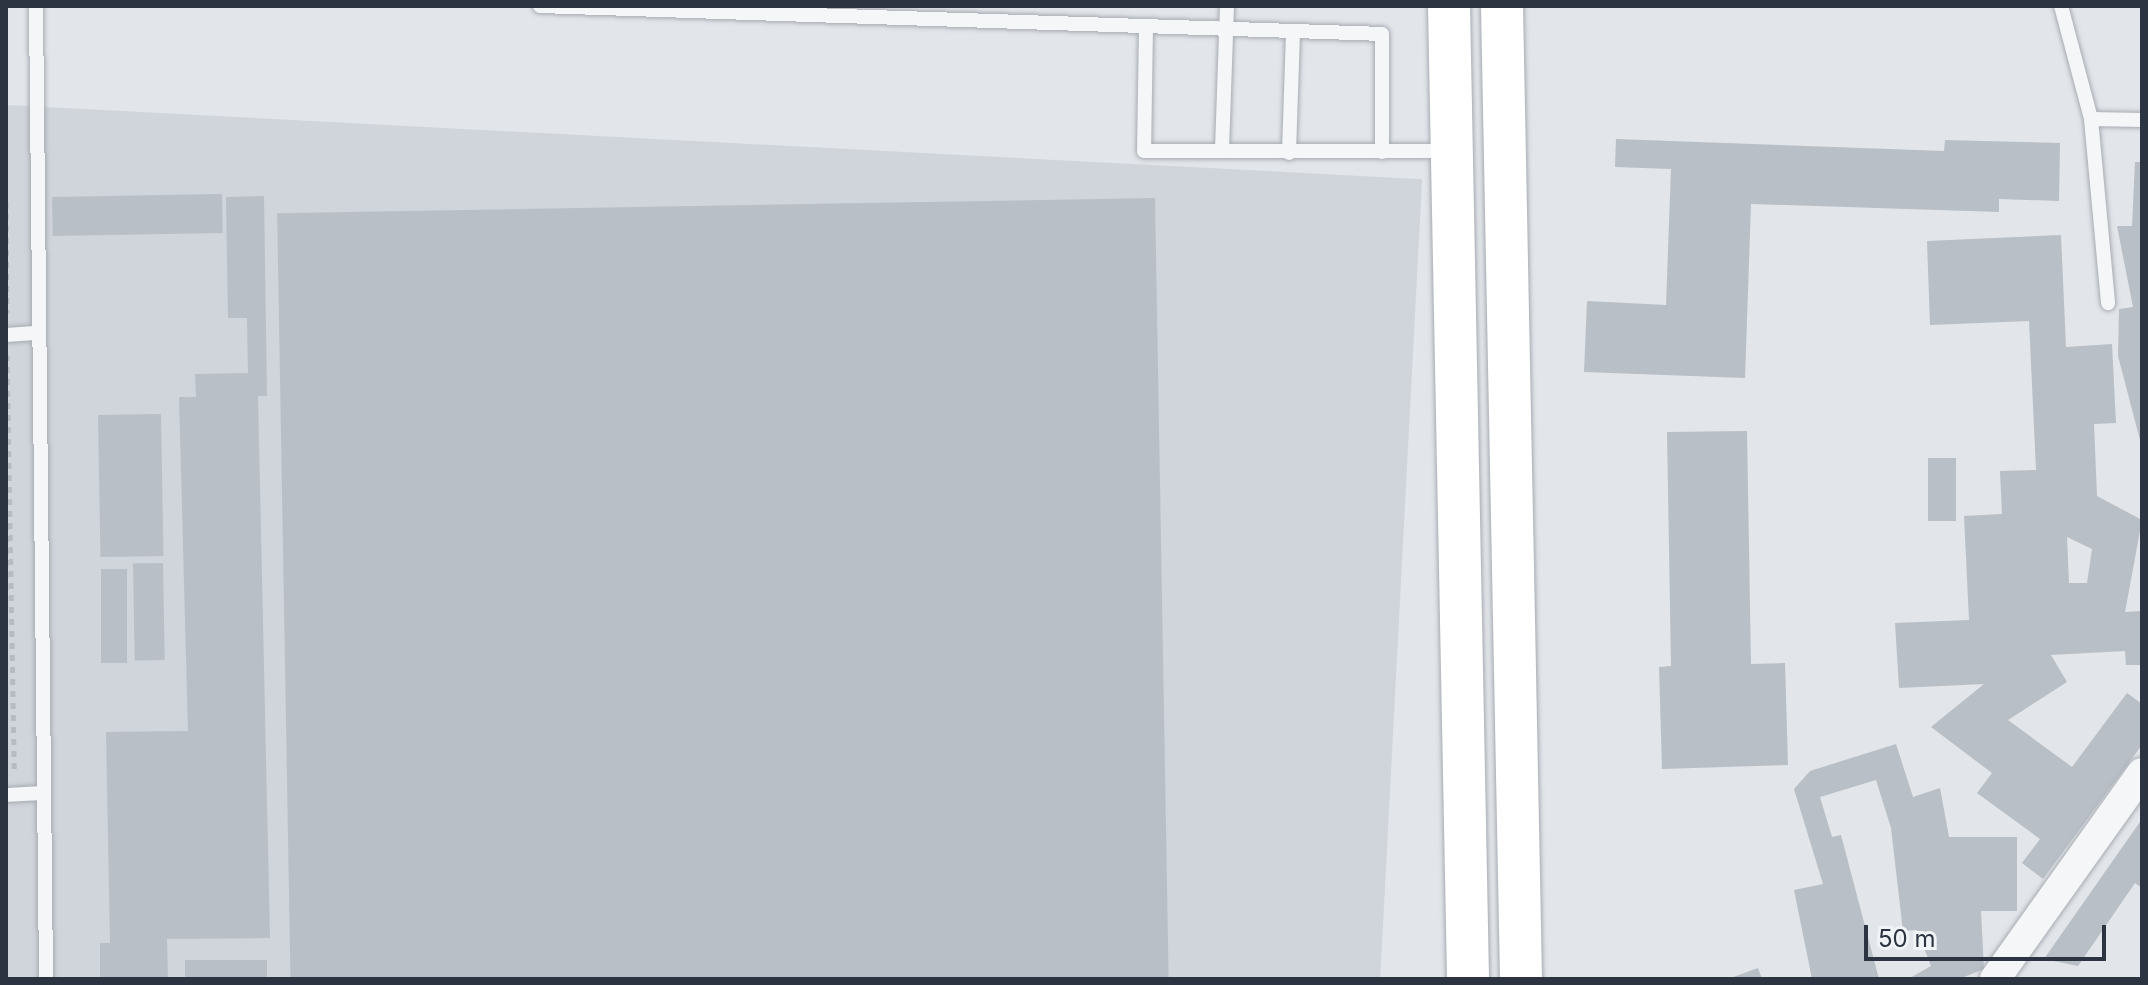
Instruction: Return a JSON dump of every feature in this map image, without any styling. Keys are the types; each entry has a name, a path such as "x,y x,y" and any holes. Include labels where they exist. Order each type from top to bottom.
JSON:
{"main road":[{"path":"1449,6 1468,979"},
{"path":"1502,6 1521,979"}],"street":[{"path":"1995,979 2142,773"}],"lane":[{"path":"36,6 40,793 46,979"},
{"path":"540,6 1382,34 1382,152"},
{"path":"1222,151 1227,6"},
{"path":"2061,6 2091,119 2108,303"},
{"path":"1146,27 1144,151 1450,151"},
{"path":"1289,153 1293,32"},
{"path":"2091,119 2142,120"},
{"path":"6,335 38,333"},
{"path":"10,795 40,793"}],"path":[{"path":"6,202 10,795"}],"shaded area":[{"path":"6,105 1422,179 1380,979 6,979"}],"building":[{"path":"1616,139 1944,151 1945,140 2060,143 2059,201 1999,199 1999,212 1751,204 1745,378 1584,372 1587,301 1666,305 1671,169 1615,167"},
{"path":"2135,162 2142,162 2141,444 2118,356 2119,309 2133,307 2117,226 2132,226"},
{"path":"222,194 223,233 53,236 52,197"},
{"path":"264,196 267,396 258,396 270,938 167,939 168,979 100,979 100,943 110,943 106,732 188,731 179,397 196,397 195,374 248,373 247,318 228,318 226,197"},
{"path":"1155,198 1169,979 290,979 277,213"},
{"path":"2061,235 2066,347 2112,344 2116,423 2094,424 2097,496 2142,520 2125,612 2142,611 2142,665 2126,665 2125,651 2051,655 2067,682 2008,720 2072,767 2127,693 2142,704 2142,745 2043,879 2022,863 2040,839 1977,793 1992,773 1931,727 1984,684 1899,688 1895,623 1969,620 1964,516 2002,514 2000,471 2036,470 2029,321 1930,325 1927,241","holes":["2067,537 2092,549 2087,583 2069,583"]},
{"path":"161,414 163,556 100,557 98,415"},
{"path":"1747,431 1751,664 1785,663 1788,765 1662,769 1659,667 1671,666 1667,432"},
{"path":"1928,458 1956,458 1956,521 1928,521"},
{"path":"163,563 165,660 135,661 133,564"},
{"path":"101,569 127,569 127,663 101,663"},
{"path":"1896,744 1913,797 1940,788 1949,837 2017,837 2017,911 1981,911 1984,969 1959,979 1908,979 1931,966 1917,930 1903,931 1891,828 1876,780 1820,797 1832,837 1841,835 1879,979 1812,979 1794,890 1823,884 1794,789 1810,771"},
{"path":"2142,819 2142,888 2135,883 2078,966 2044,959"},
{"path":"185,960 267,960 267,979 185,979"},
{"path":"1758,968 1762,979 1728,979"}]}
